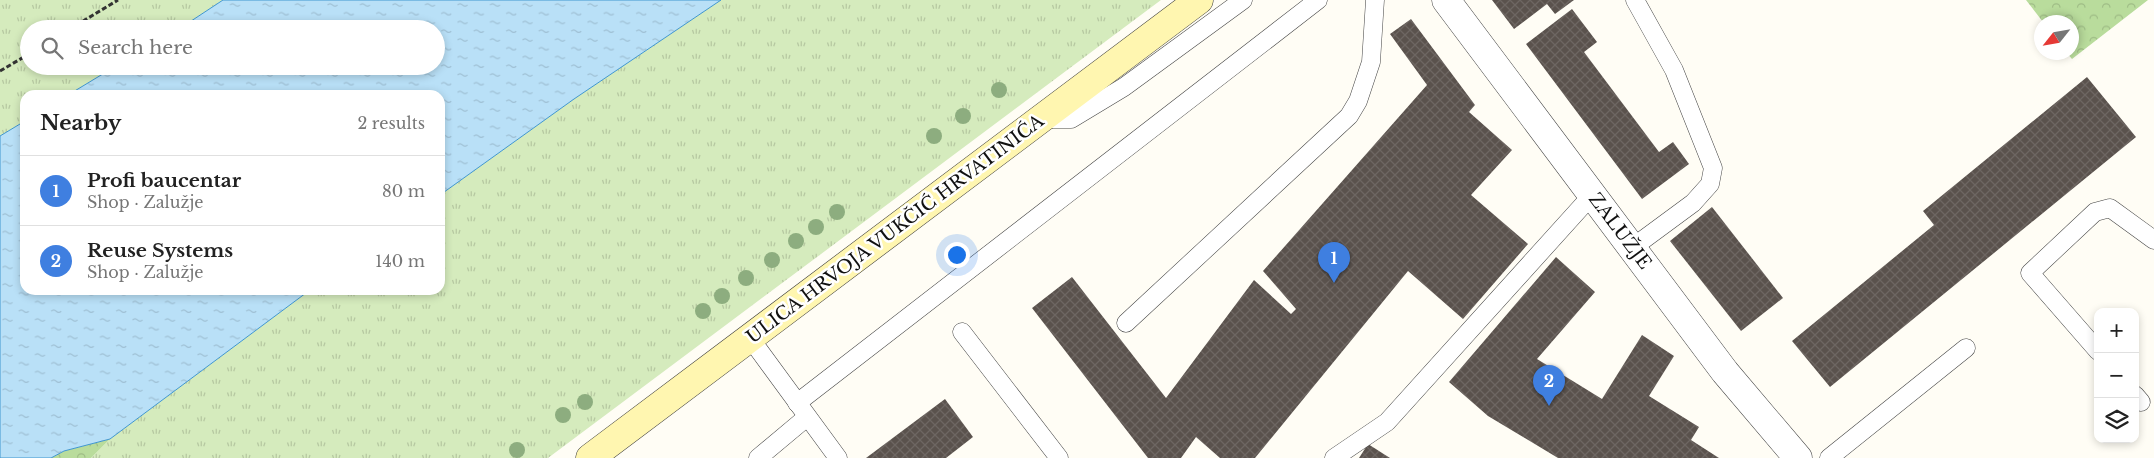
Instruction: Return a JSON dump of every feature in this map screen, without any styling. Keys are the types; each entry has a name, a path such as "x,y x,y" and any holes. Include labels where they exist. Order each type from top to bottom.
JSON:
{"main road":[{"name":"ULICA HRVOJA VUKČIĆ HRVATINIĆA","path":"590,458 1199,0"}],"street":[{"name":"ZALUŽJE","path":"1446,0 1726,372 1798,458"}],"lane":[{"path":"1040,119 1072,118 1124,87 1243,0"},
{"path":"797,403 1318,0"},
{"path":"1126,323 1350,116 1358,101 1371,62 1375,0"},
{"path":"1632,248 1693,203 1710,184 1713,168 1674,70 1635,0"},
{"path":"1334,458 1387,422 1592,195"},
{"path":"2094,346 2030,273 2095,212 2110,208 2154,240"},
{"path":"962,332 1059,458"},
{"path":"750,338 838,458"},
{"path":"1829,458 1966,348"},
{"path":"758,458 807,417"}],"path":[{"path":"85,20 118,0"},
{"path":"0,72 20,60"}],"green space":[{"path":"0,0 223,0 193,20 20,20 20,75 101,75 76,90 20,90 20,124 0,136"},
{"path":"721,0 1161,0 548,458 91,458 110,439 303,295 445,295 445,191 574,99"},
{"path":"2026,0 2148,0 2079,54 2079,15 2038,15"},
{"path":"110,439 91,458 51,458 64,451"}],"water":[{"path":"223,0 721,0 574,99 445,191 445,90 76,90 101,75 445,75 445,20 193,20"},
{"path":"20,124 20,295 303,295 110,439 64,451 51,458 0,458 0,136"}],"building":[{"path":"1492,0 1574,0 1555,14 1547,4 1514,29"},
{"path":"1572,9 1597,42 1584,52 1659,152 1673,142 1689,164 1642,199 1526,44"},
{"path":"1411,19 1475,105 1469,112 1512,150 1471,195 1528,244 1463,319 1408,271 1255,458 1220,458 1196,437 1181,458 1148,458 1032,308 1072,277 1166,398 1254,280 1291,314 1296,309 1263,271 1427,85 1390,34"},
{"path":"2087,77 2136,137 1830,387 1792,341 1934,225 1923,211"},
{"path":"1712,207 1783,298 1741,331 1670,241"},
{"path":"1556,257 1595,292 1537,359 1602,399 1642,335 1674,356 1649,396 1699,427 1691,440 1719,458 1558,458 1488,416 1449,382"},
{"path":"945,399 973,437 946,458 866,458"},
{"path":"1368,444 1390,458 1359,458"}],"place":[{"name":"Profi baucentar","path":"1334,283"},
{"name":"Reuse Systems","path":"1549,406"}]}
